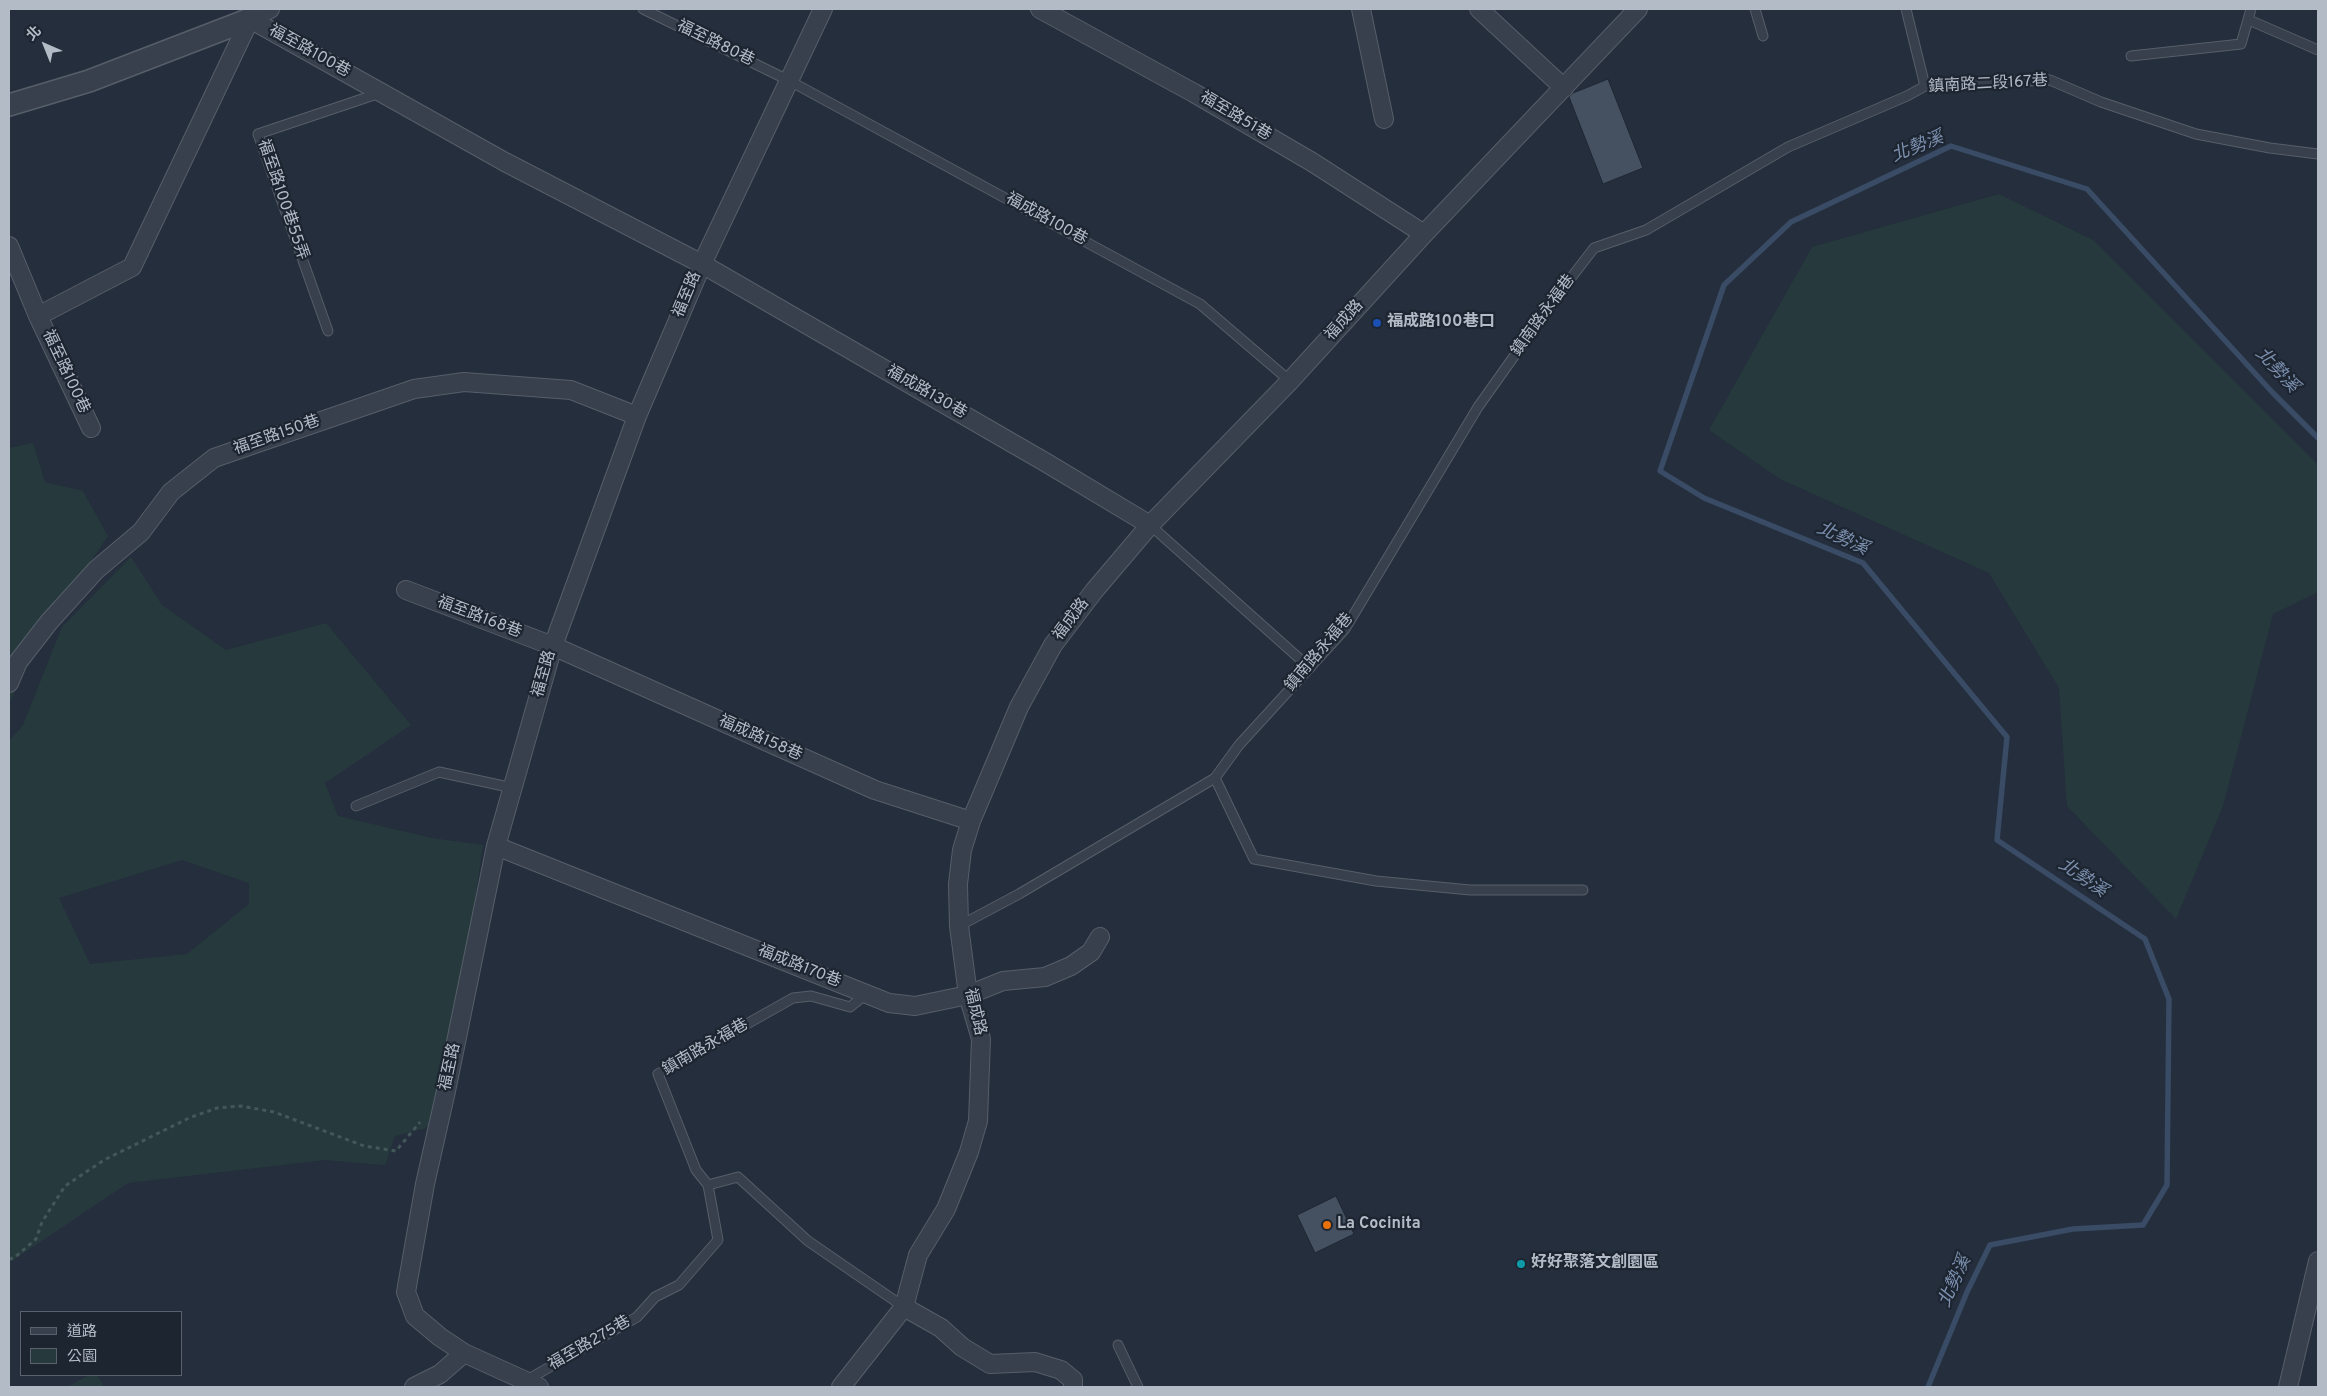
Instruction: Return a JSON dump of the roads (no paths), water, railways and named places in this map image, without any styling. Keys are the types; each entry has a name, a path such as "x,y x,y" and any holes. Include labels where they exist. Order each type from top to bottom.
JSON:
{"street":[{"path":"9,105 89,81 253,14 270,9"},
{"name":"福至路","path":"464,1353 440,1337 415,1316 406,1292 425,1184 496,846 553,646 637,416 702,264 823,9"},
{"name":"福至路51巷","path":"1040,9 1211,103 1312,162 1424,234"},
{"path":"1361,9 1384,119"},
{"path":"1479,9 1564,88"},
{"name":"福成路","path":"841,1387 904,1307 918,1255 946,1209 969,1152 978,1121 981,1040 968,995 959,926 958,884 962,850 971,821 1019,707 1053,645 1094,591 1150,524 1290,381 1424,234 1638,9"},
{"name":"福至路100巷","path":"38,316 132,267 253,14 382,92 505,162 702,264"},
{"name":"福至路100巷","path":"9,246 38,316 91,428"},
{"name":"福成路130巷","path":"702,264 1150,524"},
{"name":"福至路150巷","path":"9,683 18,662 49,622 96,570 141,532 171,492 214,458 414,389 464,382 571,390 637,416"},
{"name":"福至路168巷","path":"406,590 553,646"},
{"name":"福成路158巷","path":"553,646 875,790 971,821"},
{"name":"福成路170巷","path":"496,846 866,994 889,1002 915,1006 968,995 1003,981 1045,977 1071,966 1092,952 1100,937"},
{"path":"2288,1387 2313,1309 2318,1261"},
{"path":"904,1307 941,1328 962,1347 990,1364 1036,1362 1061,1370 1073,1384"},
{"path":"414,1387 440,1374 464,1353 533,1384"}],"lane":[{"name":"福至路80巷","path":"643,9 788,80"},
{"path":"1755,9 1762,36"},
{"path":"1906,9 1925,86"},
{"path":"2131,56 2241,44 2251,9"},
{"path":"2249,20 2318,50"},
{"name":"福成路100巷","path":"788,80 1200,304 1290,381"},
{"name":"鎮南路二段167巷","path":"1594,248 1646,230 1788,147 1907,96 1925,86 2050,80 2101,102 2196,134 2270,148 2318,154"},
{"name":"福至路100巷55弄","path":"328,332 258,134 382,92"},
{"name":"鎮南路永福巷","path":"959,926 1019,894 1215,778 1239,745 1345,629 1478,406 1594,248"},
{"path":"1150,524 1310,668"},
{"path":"356,806 439,772 513,788"},
{"path":"1215,778 1254,859 1376,881 1470,890 1583,890"},
{"name":"鎮南路永福巷","path":"708,1185 696,1170 658,1074 793,998 811,996 850,1007 866,994"},
{"path":"708,1185 738,1176 808,1241 904,1307"},
{"name":"福至路275巷","path":"533,1384 637,1317 655,1297 679,1285 718,1240 708,1185"},
{"path":"1118,1345 1138,1387"}],"waterway":[{"name":"北勢溪","path":"1928,1387 1967,1292 1990,1245 2073,1229 2143,1225 2167,1185 2169,999 2145,939 1997,840 2007,737 1863,563 1704,498 1660,471 1724,285 1791,222 1951,146 2087,189 2272,392 2318,438"}],"place":[{"name":"福成路100巷口","path":"1377,323"},
{"name":"La Cocinita","path":"1327,1225"},
{"name":"好好聚落文創園區","path":"1521,1264"}]}
